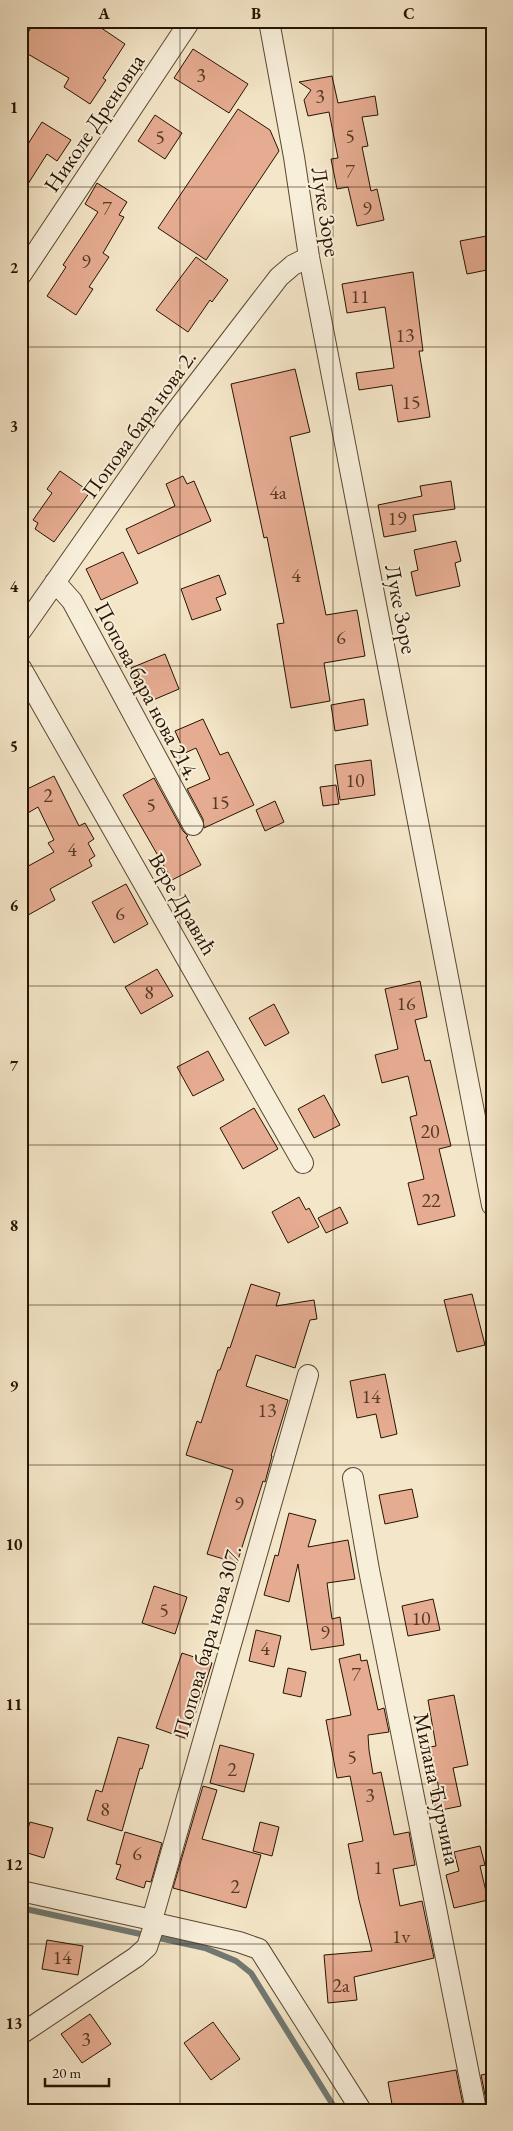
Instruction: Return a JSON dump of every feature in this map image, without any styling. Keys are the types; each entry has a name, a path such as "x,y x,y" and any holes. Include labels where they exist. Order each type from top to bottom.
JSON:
{"street":[{"name":"Николе Дреновца","path":"21,275 190,21"},
{"name":"Луке Зоре","path":"269,21 294,157 308,257 492,1205"},
{"name":"Попова бара нова 2.","path":"21,631 169,420 278,277 292,265 308,257"},
{"name":"Попова бара нова 214.","path":"55,582 72,601 193,825"},
{"name":"Вере Дравић","path":"21,668 303,1164"},
{"name":"Попова бара нова 307.","path":"21,2034 136,1957 147,1947 308,1375"},
{"name":"Милана Ћурчина","path":"353,1478 370,1579 476,2110"},
{"path":"21,1891 240,1942 259,1950 362,2110"}],"building":[{"path":"35,21 65,21 76,28 81,21 91,21 125,44 103,78 106,80 90,104 64,87 69,78 21,50 21,44"},
{"path":"193,49 248,84 229,113 174,78"},
{"path":"332,76 338,103 375,96 378,115 362,117 368,146 362,147 371,191 377,189 384,220 357,226 348,187 337,189 331,159 338,158 329,112 308,116 304,100 311,90 299,82"},
{"path":"238,109 270,130 279,151 206,260 158,228"},
{"path":"155,115 182,133 165,159 138,141"},
{"path":"42,122 71,140 57,161 47,154 21,195 21,155"},
{"path":"97,183 127,202 119,215 124,217 103,253 109,257 89,287 93,289 76,315 47,296 66,267 63,265 98,212 85,204"},
{"path":"492,235 492,269 467,274 460,241"},
{"path":"196,257 228,280 212,302 210,300 188,332 156,310"},
{"path":"413,272 423,351 419,351 430,417 398,422 392,385 359,390 356,373 394,368 385,307 347,313 342,284"},
{"path":"295,369 310,432 290,437 326,615 357,610 365,656 324,663 330,701 291,708 277,624 284,623 267,537 264,538 231,384"},
{"path":"60,471 90,492 54,542 35,529 38,523 33,520 52,493 47,489"},
{"path":"183,476 187,484 194,481 211,521 138,554 126,529 175,506 166,484"},
{"path":"451,481 455,509 413,515 416,531 384,537 378,505 422,496 420,486"},
{"path":"456,541 461,561 455,563 460,586 416,596 411,572 418,570 414,550"},
{"path":"123,552 138,583 101,600 86,569"},
{"path":"219,575 226,594 216,598 221,610 192,620 181,589"},
{"path":"165,654 179,689 146,703 131,668"},
{"path":"364,699 368,725 335,731 331,705"},
{"path":"203,719 220,755 228,752 254,805 204,828 203,819 187,789 210,779 196,748 185,753 175,731"},
{"path":"371,760 375,795 340,800 335,765"},
{"path":"54,776 79,826 85,823 94,839 88,843 95,856 89,860 92,866 50,889 55,900 21,919 21,870 54,852 48,843 54,840 38,807 21,817 21,792"},
{"path":"154,778 183,831 188,836 186,837 201,865 172,880 123,795"},
{"path":"336,785 339,804 323,806 320,787"},
{"path":"275,801 284,822 265,831 256,810"},
{"path":"126,884 148,924 114,943 92,902"},
{"path":"157,969 173,996 141,1014 125,987"},
{"path":"420,981 427,1017 415,1020 425,1061 430,1060 451,1146 439,1149 455,1216 418,1225 408,1183 424,1179 410,1117 417,1115 408,1076 382,1083 375,1055 398,1049 385,989"},
{"path":"274,1004 289,1033 265,1046 249,1018"},
{"path":"208,1051 224,1080 193,1096 177,1067"},
{"path":"324,1095 340,1125 314,1138 298,1109"},
{"path":"254,1108 278,1149 243,1169 220,1128"},
{"path":"299,1197 306,1210 309,1208 319,1227 288,1243 272,1212"},
{"path":"340,1207 348,1223 326,1233 318,1218"},
{"path":"251,1284 280,1293 276,1306 314,1300 317,1319 310,1320 295,1368 256,1355 246,1386 288,1400 265,1482 263,1481 237,1563 207,1554 233,1470 186,1455 197,1421 201,1423 218,1370 220,1370 228,1347 230,1348"},
{"path":"472,1294 485,1345 457,1352 444,1300"},
{"path":"385,1374 397,1434 381,1438 376,1414 357,1418 350,1381"},
{"path":"412,1489 418,1517 385,1524 379,1495"},
{"path":"289,1513 316,1520 308,1547 348,1540 355,1579 327,1583 332,1619 340,1617 344,1645 311,1650 298,1564 289,1602 264,1595 275,1555 278,1556"},
{"path":"154,1586 187,1597 175,1634 142,1623"},
{"path":"433,1599 440,1630 408,1636 402,1606"},
{"path":"256,1630 281,1636 274,1667 249,1661"},
{"path":"182,1653 212,1663 187,1739 156,1728"},
{"path":"360,1654 361,1661 367,1660 378,1710 384,1708 389,1732 368,1735 373,1774 381,1772 394,1835 409,1832 415,1865 393,1869 400,1906 422,1901 434,1958 354,1977 357,2000 328,2003 324,1955 372,1951 359,1900 348,1844 363,1841 350,1776 337,1778 326,1720 351,1715 339,1659"},
{"path":"288,1668 306,1672 301,1697 283,1693"},
{"path":"454,1695 468,1765 453,1768 461,1806 436,1811 432,1791 439,1789 430,1747 436,1746 428,1700"},
{"path":"118,1737 149,1745 142,1769 140,1768 122,1831 87,1820 96,1790 102,1792"},
{"path":"220,1745 254,1754 244,1792 210,1783"},
{"path":"203,1786 217,1790 202,1839 261,1855 246,1908 173,1888"},
{"path":"30,1822 53,1828 44,1858 21,1851"},
{"path":"260,1822 279,1827 272,1856 253,1851"},
{"path":"125,1832 162,1843 151,1882 146,1881 144,1888 116,1879 121,1865 116,1864"},
{"path":"480,1846 485,1865 480,1866 488,1900 454,1908 446,1875 459,1871 454,1852"},
{"path":"47,1940 83,1946 78,1975 42,1969"},
{"path":"90,2014 111,2044 82,2063 61,2034"},
{"path":"213,2022 240,2059 211,2080 184,2043"},
{"path":"456,2070 464,2110 393,2110 388,2082"},
{"path":"492,2073 492,2110 488,2110 481,2075"}],"waterway":[{"path":"21,1908 205,1948 236,1961 251,1973 336,2110"}]}
